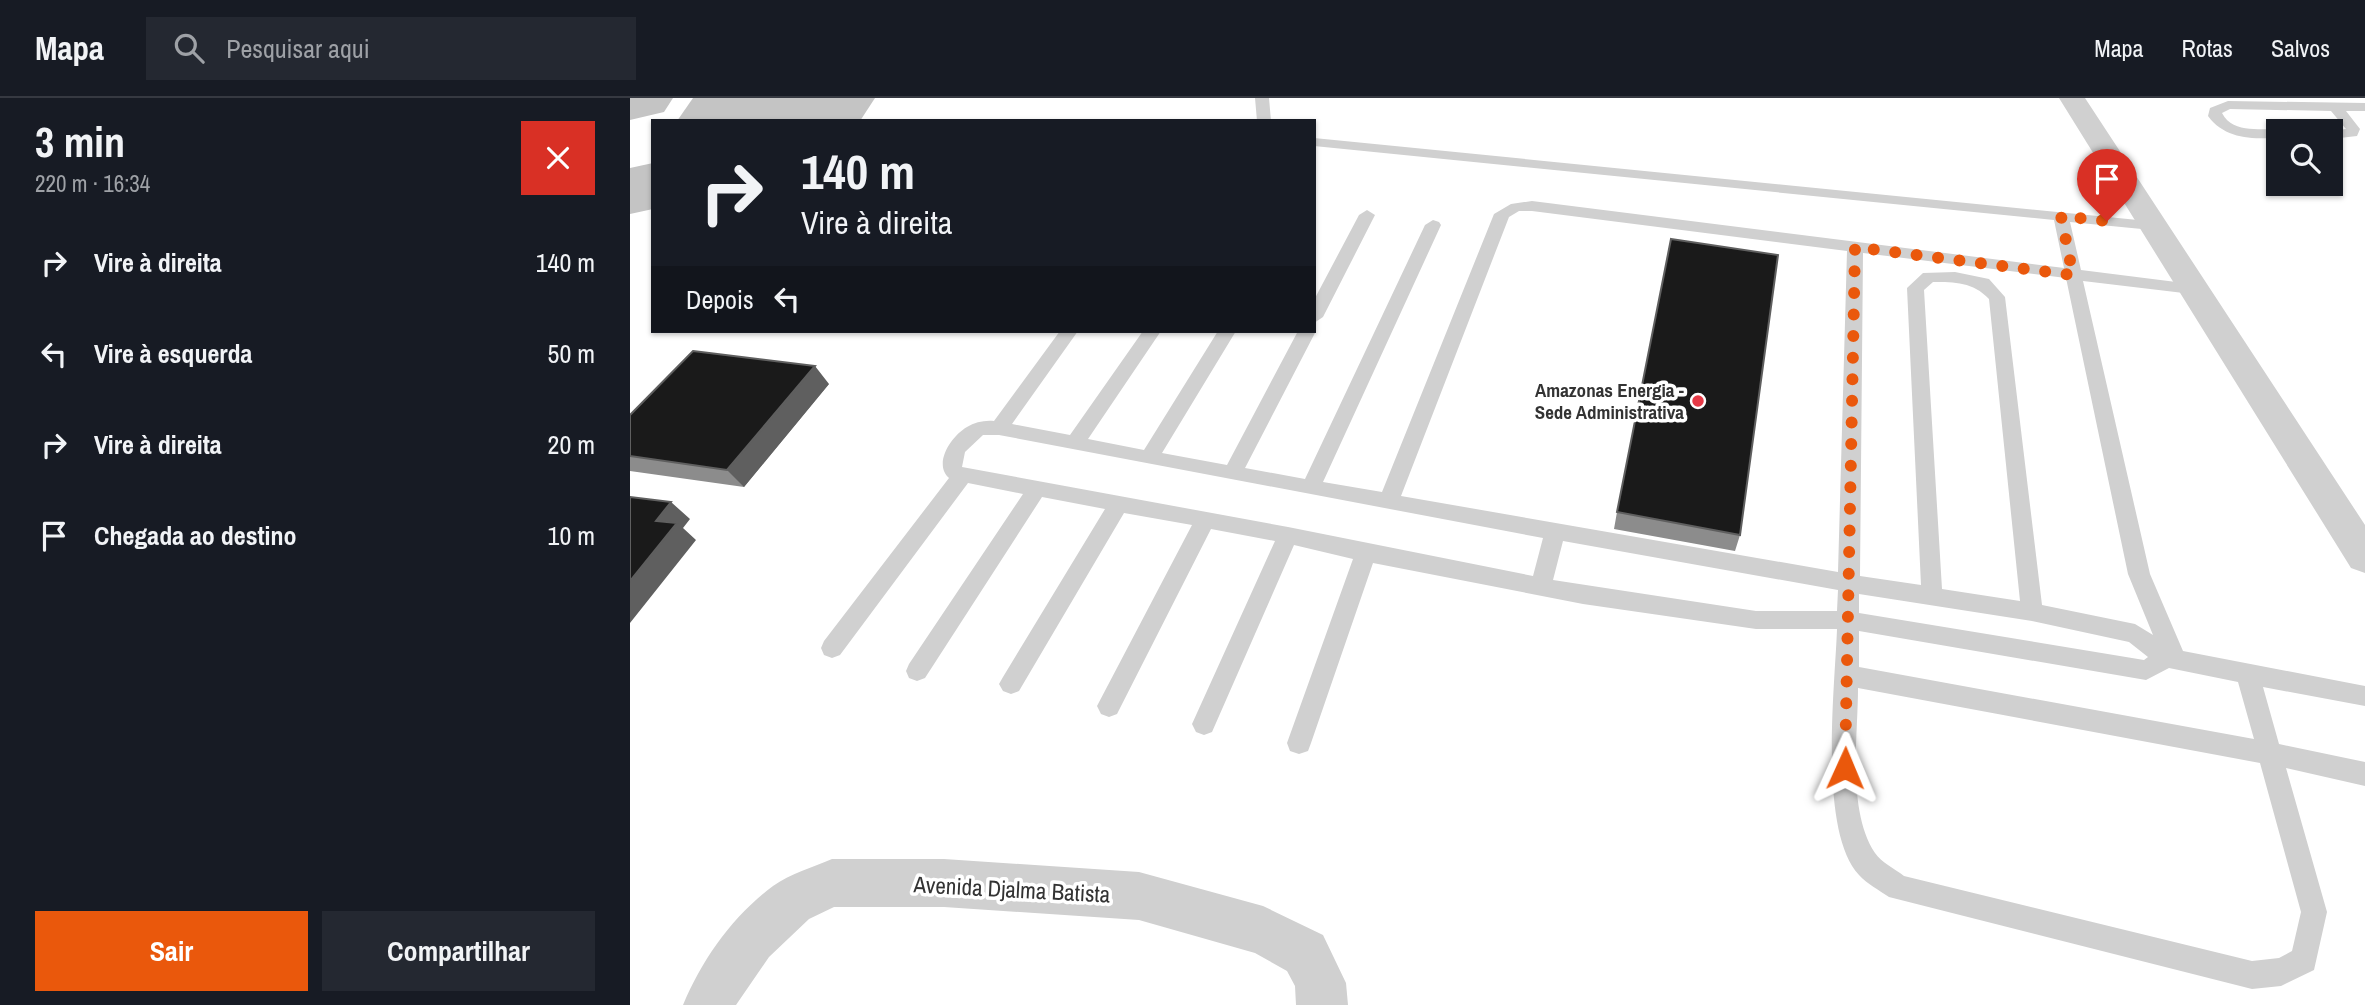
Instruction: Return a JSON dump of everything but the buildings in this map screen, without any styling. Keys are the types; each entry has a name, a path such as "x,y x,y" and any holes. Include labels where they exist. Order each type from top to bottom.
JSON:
{"street":[{"path":"2072,98 2365,557"},
{"name":"Avenida Djalma Batista","path":"709,1005 724,976 751,939 792,902 832,883 944,883 1139,896 1263,931 1304,953 1320,983 1322,1005"}],"lane":[{"path":"1262,98 1264,119"},
{"path":"2266,134 2249,134 2227,128 2215,116 2215,111 2228,105 2365,107"},
{"path":"2335,107 2353,129 2352,133 2343,135"},
{"path":"1316,142 2152,225"},
{"path":"1389,500 1502,214 1516,207 1532,206 2192,289"},
{"path":"1316,313 1367,215"},
{"path":"2061,216 2139,574 2171,659"},
{"path":"1311,486 1433,225"},
{"path":"1855,247 1845,791 1852,837 1867,864 1898,888 2252,975 2280,972 2304,960 2314,912 2248,675"},
{"path":"1932,595 1915,288 1929,277 1955,276 1983,283 1997,297 2032,612"},
{"path":"999,428 1068,333"},
{"path":"1076,442 1151,333"},
{"path":"1149,458 1226,333"},
{"path":"1233,472 1306,333"},
{"path":"2171,659 2146,670 1847,620 1756,621 1541,586 1366,553 1288,535 1205,522 963,475 954,472 951,466 953,456 976,430 999,428 1149,458 1760,569 2032,612 2135,634 2171,659 2365,696"},
{"path":"832,648 963,475"},
{"path":"917,671 1038,488"},
{"path":"1012,684 1118,505"},
{"path":"1109,706 1205,522"},
{"path":"1541,586 1555,530"},
{"path":"1204,724 1288,535"},
{"path":"1299,743 1366,553"},
{"path":"1846,674 2269,752 2365,774"}],"taxiway":[{"path":"630,101 641,98"},
{"path":"630,193 651,184"}],"runway":[{"path":"762,119 795,98"}],"place":[{"name":"Amazonas Energia - Sede Administrativa","path":"1698,401"}],"route":[{"path":"1845,768 1855,247 2073,275 2061,216 2107,221"}]}
